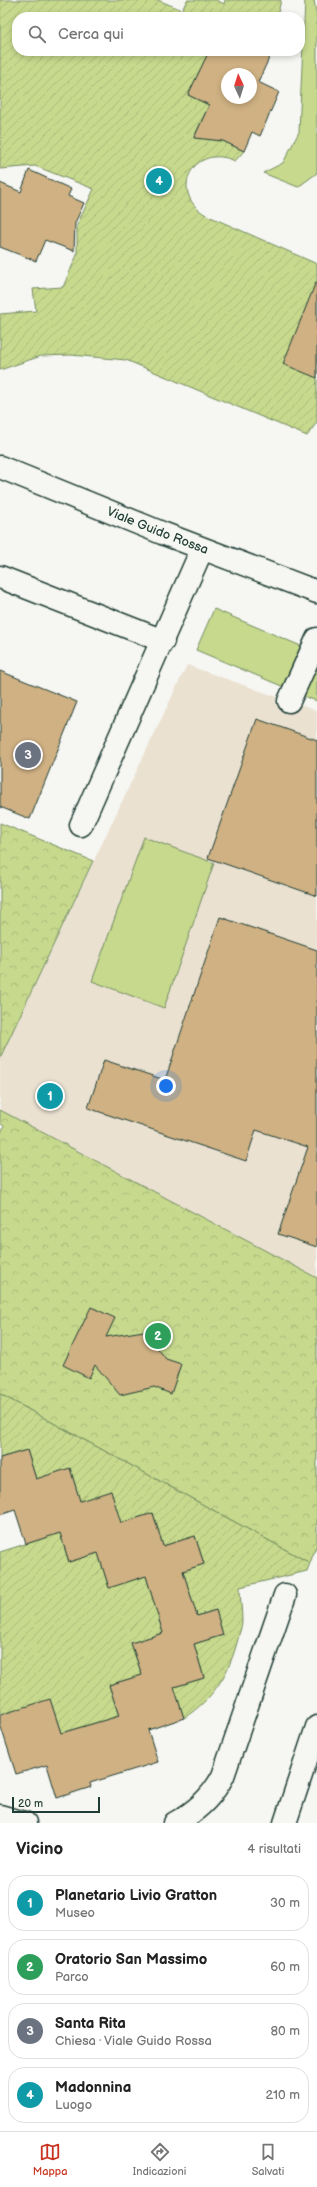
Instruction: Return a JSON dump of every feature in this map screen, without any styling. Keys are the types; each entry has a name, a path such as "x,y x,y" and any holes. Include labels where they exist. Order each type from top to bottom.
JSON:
{"street":[{"name":"Viale Guido Rossa","path":"0,467 202,549 317,592"},
{"path":"81,825 163,641 202,549"},
{"path":"0,577 163,641"},
{"path":"289,701 317,639"},
{"path":"175,1823 195,1811 206,1800 224,1776 285,1595"},
{"path":"282,1821 317,1727"},
{"path":"0,1816 25,1823"}],"shaded area":[{"path":"187,665 317,711 317,1278 0,1110 0,1058"}],"green space":[{"path":"0,0 158,0 182,10 187,0 216,0 224,4 225,0 281,0 278,12 12,12 12,56 207,56 188,95 209,105 194,137 223,141 244,151 235,161 220,157 208,158 198,164 190,172 187,183 188,194 194,205 206,215 317,264 317,422 307,436 126,360 71,355 41,356 0,370 0,314 36,311 33,289 63,287 77,255 77,225 94,189 35,166 0,169"},
{"path":"305,0 314,0 317,18 317,173 298,187 263,173 283,163 299,132 302,56 305,56"},
{"path":"214,609 301,646 284,687 196,650"},
{"path":"317,664 317,701 303,696"},
{"path":"0,823 93,861 0,1058"},
{"path":"144,837 214,863 164,1008 92,981"},
{"path":"0,1110 317,1278 317,1544 310,1563 0,1394 0,1135 4,1126 0,1123"},
{"path":"0,1394 310,1563 307,1571 240,1587 242,1623 230,1663 219,1684 212,1693 204,1702 184,1718 174,1687 204,1678 194,1644 223,1635 216,1610 197,1616 183,1571 204,1564 195,1536 163,1546 153,1513 121,1523 80,1501 70,1469 36,1479 27,1450 0,1458"},
{"path":"60,1533 69,1562 98,1553 109,1587 146,1576 163,1633 131,1643 142,1675 109,1685 119,1716 61,1733 50,1700 0,1715 0,1552"}],"building":[{"path":"207,56 270,56 258,82 279,92 260,136 252,132 244,151 223,141 194,138 209,105 188,95"},
{"path":"29,170 71,189 68,196 84,203 75,223 74,251 45,240 36,261 0,247 0,183 21,192"},
{"path":"317,282 317,378 283,364"},
{"path":"0,671 77,702 30,819 0,807"},
{"path":"257,719 317,740 317,896 208,858"},
{"path":"220,917 317,950 317,1247 278,1234 308,1147 256,1130 246,1161 88,1108 104,1060 165,1080"},
{"path":"91,1307 115,1318 106,1337 144,1331 166,1359 181,1364 171,1394 154,1387 120,1395 95,1365 89,1378 63,1365"},
{"path":"27,1450 36,1479 70,1468 80,1501 111,1491 121,1523 153,1513 163,1546 195,1536 204,1564 183,1571 197,1616 216,1610 223,1635 194,1644 204,1678 174,1687 184,1718 148,1730 158,1762 90,1783 91,1787 57,1798 47,1765 16,1774 0,1724 0,1715 50,1699 61,1733 119,1716 109,1685 142,1675 131,1643 163,1633 146,1576 109,1588 98,1553 69,1562 60,1533 26,1544 15,1510 0,1515 0,1458"}],"place":[{"name":"Madonnina","path":"159,181"},
{"name":"Santa Rita","path":"28,755"},
{"name":"Planetario Livio Gratton","path":"50,1096"},
{"name":"Oratorio San Massimo","path":"158,1336"}]}
